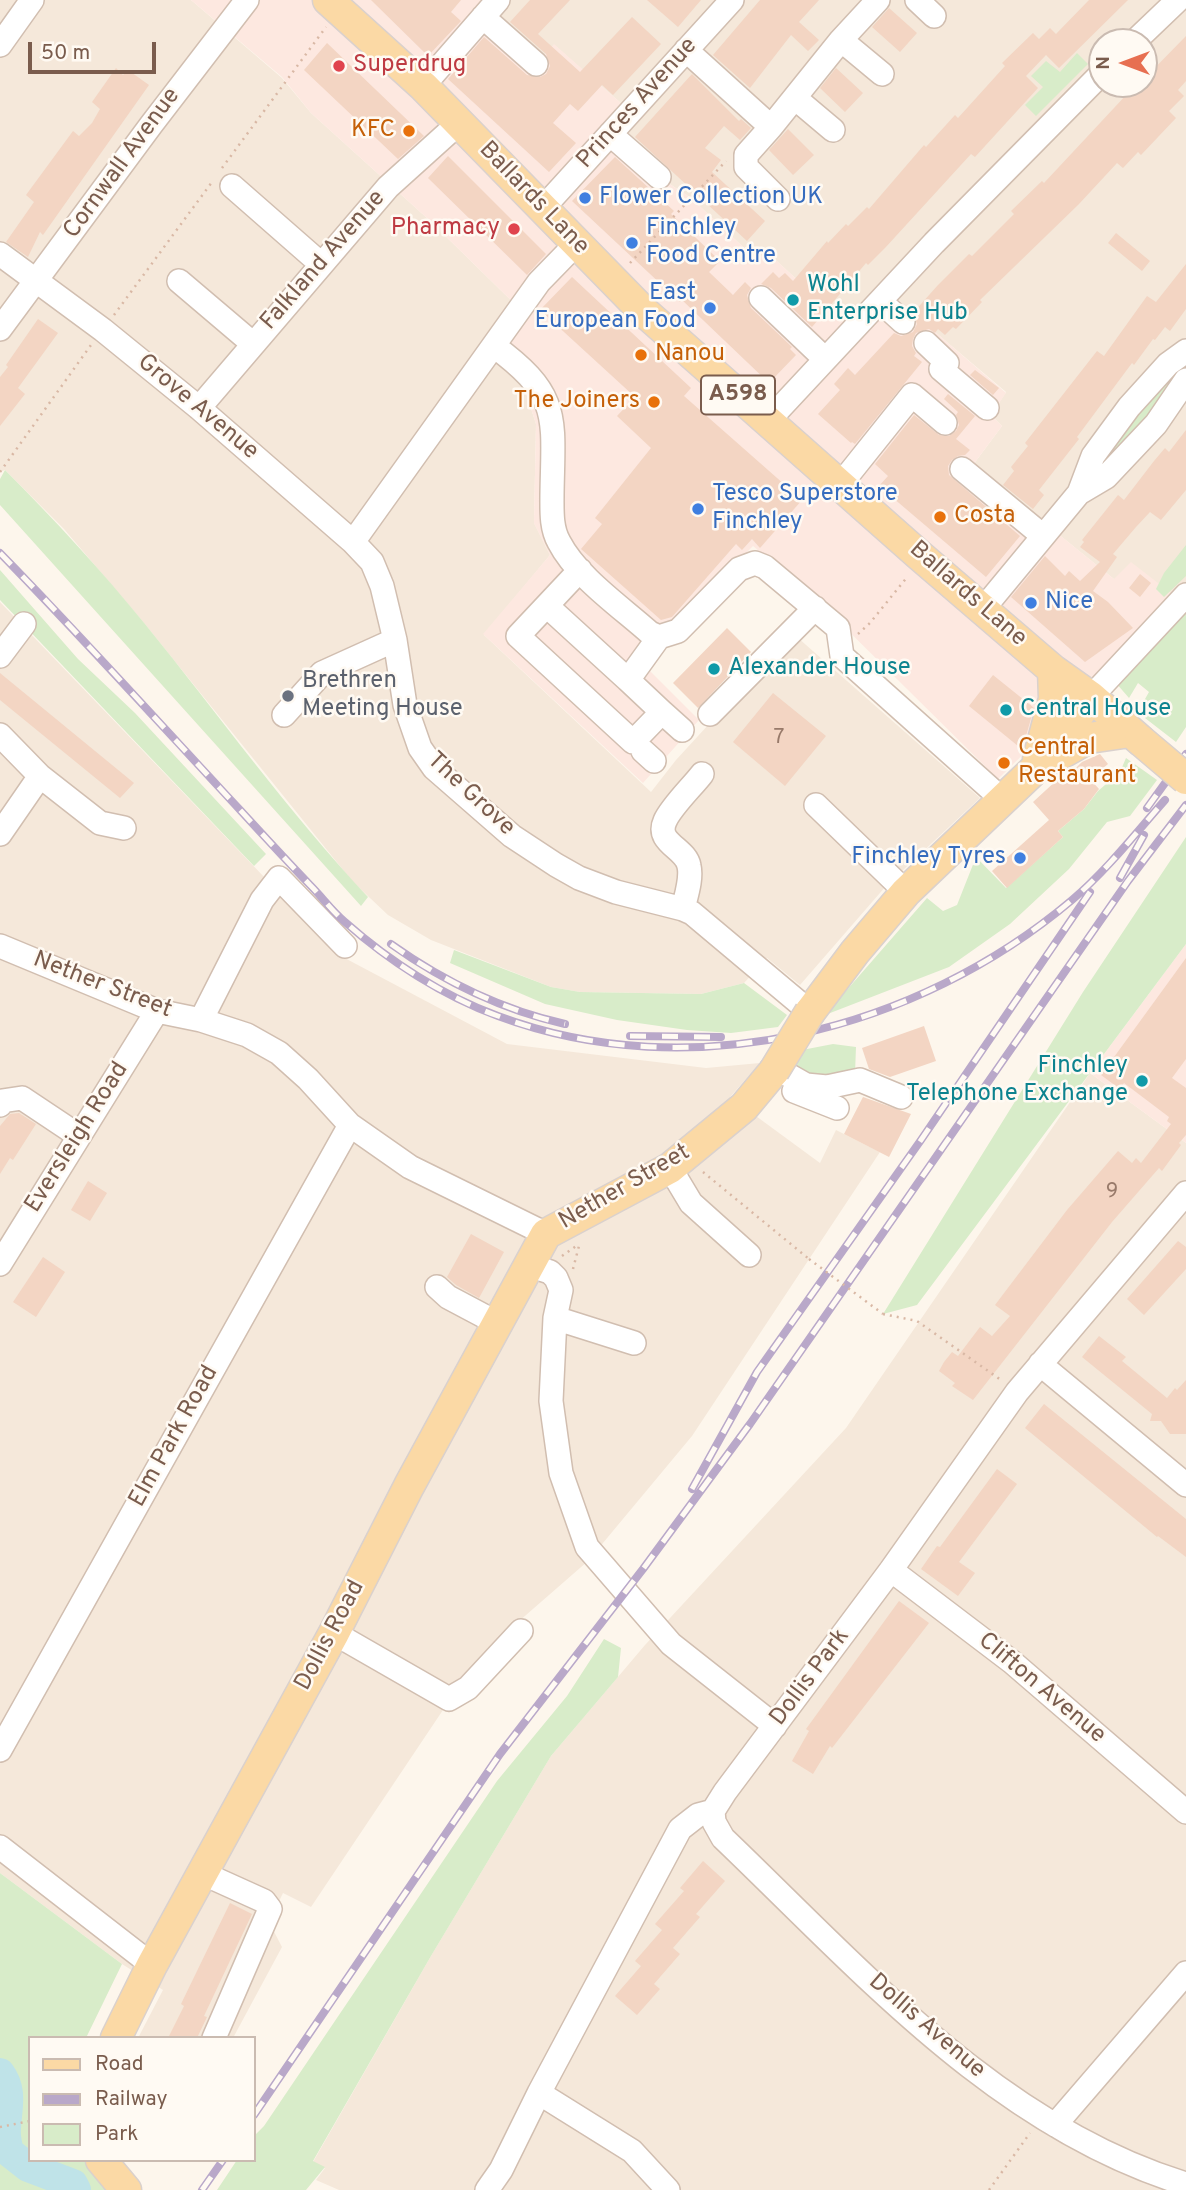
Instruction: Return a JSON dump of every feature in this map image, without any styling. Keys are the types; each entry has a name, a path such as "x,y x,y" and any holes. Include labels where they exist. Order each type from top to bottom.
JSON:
{"main road":[{"name":"Ballards Lane","path":"328,0 423,86 641,309 919,555 1053,670 1091,697"},
{"path":"1035,769 1054,699 1053,670"},
{"name":"A598","path":"1091,697 1186,779"},
{"name":"Nether Street","path":"554,1245 598,1206 677,1162 744,1107 773,1072 810,1012 906,892 1035,769 1091,697"},
{"name":"Nether Street","path":"1035,769 1089,738 1135,736"},
{"name":"Dollis Road","path":"117,2036 152,1965 334,1633 528,1265 554,1245"},
{"path":"103,2162 126,2190"}],"street":[{"path":"0,45 32,0"},
{"name":"Cornwall Avenue","path":"0,329 247,0"},
{"name":"Princes Avenue","path":"543,208 732,0"},
{"path":"778,199 746,166 746,155 841,40 878,0"},
{"path":"917,0 934,16"},
{"path":"1149,28 1178,0"},
{"path":"423,86 492,5 536,64"},
{"path":"841,40 882,74"},
{"path":"686,50 771,127"},
{"path":"768,421 880,301 1088,87"},
{"path":"795,98 833,130"},
{"name":"Falkland Avenue","path":"199,408 388,187 460,123"},
{"path":"610,134 659,177"},
{"path":"232,186 321,264"},
{"path":"353,542 539,282 576,244"},
{"name":"Grove Avenue","path":"0,254 103,330 199,408 353,542"},
{"path":"179,281 252,343"},
{"path":"761,298 825,359"},
{"path":"880,301 903,323"},
{"path":"926,344 947,363 941,369 987,408"},
{"path":"494,346 517,363 542,391 552,412 551,518 558,541 580,570 650,633 659,637"},
{"path":"983,609 1079,493 1093,456 1129,407 1168,363 1186,351"},
{"path":"1079,493 1106,477 1157,424 1186,380"},
{"path":"840,485 912,395 945,423"},
{"path":"962,468 1043,536"},
{"name":"The Grove","path":"353,542 372,562 382,586 395,640 405,705 420,748 434,768 512,836 579,878 692,913 810,1012"},
{"path":"628,680 659,637 678,631 739,569 755,563 765,566 838,628 842,656 1003,800"},
{"path":"547,606 628,680 669,723 643,752 518,636 580,570"},
{"path":"1091,697 1186,595"},
{"path":"710,714 815,608"},
{"path":"0,656 24,624"},
{"path":"284,715 322,673 395,640"},
{"path":"0,735 40,776 100,824 124,828"},
{"path":"683,909 690,867 682,853 665,838 663,828 666,818 702,774"},
{"path":"0,834 40,776"},
{"path":"816,805 906,892"},
{"path":"201,1020 262,900 279,878 345,946"},
{"name":"Nether Street","path":"0,946 157,1011 201,1020 247,1035 279,1053 350,1125 410,1167 554,1245"},
{"name":"Eversleigh Road","path":"0,1264 157,1011"},
{"path":"773,1072 806,1085 827,1087 860,1080 901,1097"},
{"path":"773,1072 808,1098 837,1108"},
{"path":"0,1105 2,1101 22,1098 79,1136"},
{"name":"Elm Park Road","path":"0,1750 350,1125"},
{"path":"677,1162 691,1203 749,1255"},
{"name":"Dollis Park","path":"487,2190 680,1829 698,1815 713,1811 891,1570 1017,1392 1186,1193"},
{"path":"528,1265 550,1272 561,1290 555,1318 551,1401 561,1473 587,1547 671,1644 775,1726"},
{"path":"437,1287 448,1297 497,1323"},
{"path":"555,1318 634,1343"},
{"path":"1040,1364 1186,1485"},
{"name":"Clifton Avenue","path":"891,1570 1012,1662 1186,1812"},
{"path":"334,1633 449,1699 468,1688 521,1631"},
{"name":"Dollis Avenue","path":"713,1811 714,1822 723,1838 889,1998 978,2074 1049,2121 1113,2156 1151,2173 1186,2184"},
{"path":"0,1847 152,1965"},
{"path":"202,1872 264,1901 270,1909 215,2036"},
{"path":"1049,2121 1186,1973"},
{"path":"539,2093 632,2151 668,2190"}],"path":[{"path":"613,281 729,158 746,155"},
{"path":"0,472 103,330"},
{"path":"838,628 860,634 909,575 919,555"},
{"path":"677,1162 883,1314 916,1321 1017,1392"},
{"path":"554,1245 576,1248 598,1206"},
{"path":"561,1290 571,1276 580,1242"},
{"path":"0,2127 28,2121"},
{"path":"989,2190 1049,2121"}],"shaded area":[{"path":"0,0 191,0 282,78 311,113 428,219 528,317 524,387 536,424 534,523 550,555 484,635 651,792 709,724 797,637 980,798 886,886 800,985 767,958 744,983 701,994 580,992 551,987 431,940 388,915 352,881 144,623 64,529 5,470 0,472"},
{"path":"191,0 490,0 488,12 539,61 554,44 631,112 611,133 659,177 691,198 757,260 767,252 852,330 889,292 1006,393 991,415 1002,426 973,465 1114,579 1131,562 1180,600 998,779 814,597 753,546 639,660 699,720 643,783 483,634 550,555 534,523 536,424 524,387 498,362 528,317 428,219 311,113 282,77"},
{"path":"491,0 1186,0 1186,594 1180,600 1115,580 973,465 1002,426 991,415 1006,392 889,293 852,330 768,253 757,260 691,198 659,177 611,134 630,111 554,45 539,61 487,12"},
{"path":"0,602 339,955 507,1044 706,1068 760,1063 730,1097 820,1163 836,1130 880,1152 692,1436 588,1561 510,1629 447,1704 311,1907 283,1893 269,1922 282,1947 234,2036 139,2036 163,1990 122,1964 0,1873"},
{"path":"1186,944 1186,1143 1090,1073"},
{"path":"1090,1073 1186,1143 1186,2190 339,2190 316,2180 325,2168 313,2162 431,1956 551,1756 645,1645 846,1428"}],"green space":[{"path":"1077,53 1088,64 1036,116 1025,105 1043,87 1031,76 1046,61 1060,72"},
{"path":"1186,357 1186,369 1157,411 1092,480 1121,429"},
{"path":"5,470 77,545 173,658 282,797 368,897 361,906 0,505 0,479"},
{"path":"1186,545 1186,576 1164,597 1156,589 1164,573"},
{"path":"0,570 78,659 135,713 266,854 254,866 0,600"},
{"path":"1186,613 1186,727 1176,742 1145,718 1147,712 1141,706 1149,692 1138,683 1129,698 1116,683"},
{"path":"1126,758 1157,780 1130,816 1107,822 1069,869 1010,924 949,967 825,1015 927,898 943,911 957,905 976,857 1006,888 1063,837 1058,831 1120,772"},
{"path":"1186,837 1186,944 917,1305 883,1314 1083,992"},
{"path":"454,950 551,987 580,992 701,994 744,983 787,1015 778,1027 731,1033 617,1020 545,1004 450,963"},
{"path":"833,1044 856,1047 855,1074 820,1081 791,1072 802,1050"},
{"path":"604,1639 621,1648 618,1677 551,1756 431,1956 313,2161 325,2167 306,2190 217,2190 236,2162 256,2162 256,2134 497,1781 567,1696"},
{"path":"0,1873 122,1964 87,2036 28,2036 28,2162 88,2162 109,2190 0,2190"}],"building":[{"path":"371,0 461,0 451,12 461,21 428,56"},
{"path":"530,0 570,0 538,34 580,72 632,17 661,44 613,95 602,85 578,111 570,104 553,123 576,143 549,172 448,79 484,37 527,75 540,77 546,74 550,66 546,54 510,22"},
{"path":"647,0 701,0 678,27"},
{"path":"760,0 819,0 799,22 819,40 808,51 791,35 750,88 713,55"},
{"path":"1089,0 1128,0 1100,28 1088,28 1088,39 1059,68 1046,55 1026,76 1038,88 975,157 971,154 885,248 868,265 866,263 812,327 771,288 761,284 773,272 779,278 785,273 793,281 827,241 828,243 867,207 869,209 924,145 926,147 955,115 958,118 1005,66 1002,63 1033,33 1039,39 1050,28 1056,34"},
{"path":"889,8 917,33 900,52 872,27"},
{"path":"1186,36 1186,81 1178,90 1184,96 1169,111 1176,118 1141,155 1138,152 1123,168 1117,163 1079,204 980,300 982,302 956,329 953,327 945,335 938,329 935,333 929,329 916,333 912,346 916,353 914,356 922,362 855,444 818,414 840,390 834,384 848,368 855,375 894,333 901,336 913,332 917,324 913,313 938,285 1014,214 1011,211 1042,181 1044,183 1123,98 1158,98 1158,65"},
{"path":"327,43 424,136 398,159 304,70"},
{"path":"116,68 123,75 128,70 149,85 43,235 40,232 28,257 6,242 34,202 26,195 73,131 79,136 92,123 100,109 92,102"},
{"path":"836,68 863,93 845,112 820,88"},
{"path":"692,74 739,121 741,119 751,128 740,140 724,126 705,148 721,160 712,172 765,221 747,241 635,137"},
{"path":"788,129 814,155 793,175 769,150"},
{"path":"448,156 546,254 527,275 428,178"},
{"path":"615,157 674,211 671,214 720,261 709,272 733,295 745,282 751,288 747,295 751,308 792,347 790,349 796,355 769,383 572,201"},
{"path":"1116,233 1150,261 1142,271 1108,243"},
{"path":"1186,264 1186,309 1170,331 1165,327 1134,365 1132,363 1077,437 1079,439 1039,490 1044,495 1033,509 1003,485 1014,471 1011,467 1028,446 1025,443 1097,351 1104,356 1147,296 1156,302"},
{"name":"Tesco Superstore Finchley","path":"572,277 691,388 684,396 802,500 760,548 752,539 742,550 736,544 672,617 661,620 581,549 602,524 595,518 651,448 617,416 635,397 540,310"},
{"path":"38,319 58,333 18,388 25,394 0,426 0,377"},
{"path":"975,370 999,388 993,395 970,375"},
{"path":"948,394 975,416 956,439 970,450 952,460 948,466 949,475 1020,536 986,577 879,486 888,476 875,464 914,415 939,435 949,436 956,431 959,425 956,415 958,412 944,399"},
{"path":"1186,430 1186,490 1161,520 1150,512 1136,527 1113,554 1117,557 1093,591 1108,602 1133,628 1085,662 1011,597 1045,556 1065,576 1069,571 1080,581 1100,562 1080,547 1084,542 1082,540 1118,495 1124,500 1165,448 1169,452"},
{"path":"1140,574 1151,583 1140,597 1129,588"},
{"name":"Alexander House","path":"727,628 751,652 698,708 673,683"},
{"path":"0,673 134,783 120,798 0,700"},
{"name":"Central House","path":"993,675 1034,708 1026,736 1018,746 969,706"},
{"path":"773,693 826,736 785,786 733,742"},
{"path":"1100,754 1108,764 1090,779 1099,789 1084,809 1058,831 1063,837 1007,888 992,871 1049,820 1033,802 1058,779 1061,782 1082,762"},
{"path":"1186,958 1186,1059 1172,1078 1186,1088 1186,1135 1162,1171 1159,1168 1112,1222 973,1400 952,1386 955,1383 939,1371 944,1362 952,1352 958,1356 980,1327 992,1336 1010,1316 995,1305 1067,1210 1118,1151 1132,1163 1136,1158 1141,1163 1171,1124 1167,1121 1169,1117 1124,1083 1120,1089 1101,1075"},
{"path":"924,1026 936,1061 890,1077 869,1069 862,1048"},
{"path":"863,1097 911,1114 889,1157 844,1134"},
{"path":"19,1113 36,1124 13,1160 10,1158 0,1174 0,1126 10,1114"},
{"path":"88,1181 107,1193 90,1221 71,1210"},
{"path":"471,1234 504,1252 479,1298 447,1277"},
{"path":"1178,1241 1186,1247 1186,1269 1144,1315 1127,1299"},
{"path":"43,1257 65,1272 36,1317 13,1302"},
{"path":"1099,1336 1126,1357 1122,1361 1167,1398 1186,1380 1186,1434 1170,1434 1161,1421 1150,1421 1152,1414 1082,1357"},
{"path":"1044,1404 1186,1519 1186,1557 1157,1537 1025,1428"},
{"path":"997,1469 1017,1484 959,1562 975,1573 958,1596 921,1569"},
{"path":"899,1601 929,1623 832,1748 830,1746 813,1774 792,1761 809,1731 806,1729"},
{"path":"703,1861 725,1881 696,1914 700,1917 673,1948 680,1954 654,1984 660,1989 637,2015 615,1996 641,1966 635,1961 662,1930 655,1924 684,1891 680,1888"},
{"path":"230,1903 252,1914 204,2016 207,2017 198,2036 169,2036 184,2006 181,2004"}],"waterway":[{"path":"0,2073 8,2093 6,2134 9,2152 28,2167 73,2184 76,2190"}],"railway":[{"path":"0,553 336,913 362,936 417,976 477,1008 572,1037 647,1047 724,1045 799,1034 873,1013 944,984 1011,946 1085,888 1165,800"},
{"path":"1147,808 1186,754"},
{"path":"256,2112 500,1754 643,1569 750,1424 1128,881 1186,805"},
{"path":"1120,878 1144,835"},
{"path":"692,1489 757,1372 921,1140 1090,892"},
{"path":"391,944 474,993 519,1011 565,1024"},
{"path":"630,1036 721,1037"},
{"path":"202,2190 222,2162"}],"place":[{"name":"Superdrug","path":"339,66"},
{"name":"KFC","path":"409,131"},
{"name":"Flower Collection UK","path":"585,198"},
{"name":"Pharmacy","path":"514,229"},
{"name":"Finchley Food Centre","path":"632,243"},
{"name":"Wohl Enterprise Hub","path":"793,300"},
{"name":"East European Food","path":"710,308"},
{"name":"Nanou","path":"641,355"},
{"name":"The Joiners","path":"654,402"},
{"name":"Tesco Superstore Finchley","path":"698,509"},
{"name":"Costa","path":"940,517"},
{"name":"Nice","path":"1031,603"},
{"name":"Alexander House","path":"714,669"},
{"name":"Brethren Meeting House","path":"288,696"},
{"name":"Central House","path":"1006,710"},
{"name":"Central Restaurant","path":"1004,763"},
{"name":"Finchley Tyres","path":"1020,858"},
{"name":"Finchley Telephone Exchange","path":"1142,1081"}]}
